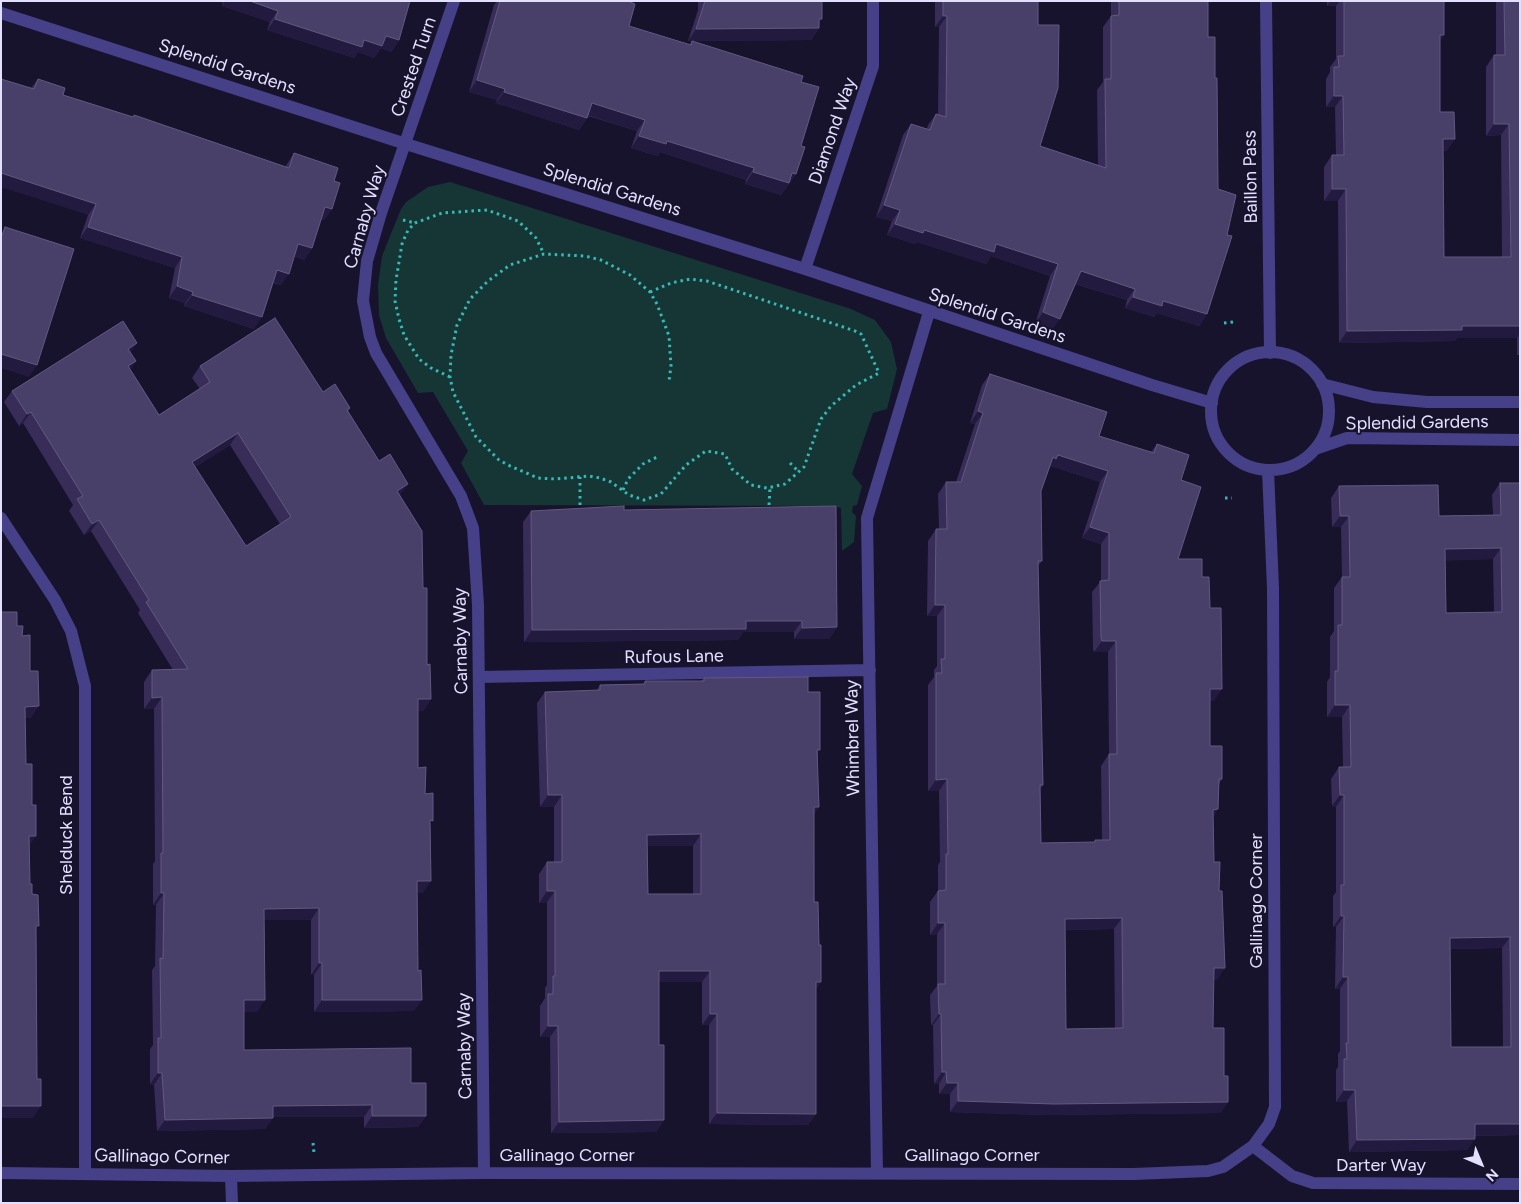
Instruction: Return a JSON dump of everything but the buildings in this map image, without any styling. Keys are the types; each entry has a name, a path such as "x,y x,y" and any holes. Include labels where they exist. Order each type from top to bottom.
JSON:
{"street":[{"name":"Crested Turn","path":"406,144 454,1"},
{"name":"Diamond Way","path":"805,269 874,66 873,1"},
{"name":"Baillon Pass","path":"1266,1 1270,353"},
{"name":"Splendid Gardens","path":"1,12 406,144 805,269 929,312 1212,403"},
{"name":"Carnaby Way","path":"406,144 381,212 367,261 363,285 364,315 376,353 461,496 473,528 476,556 479,676 484,1173"},
{"name":"Whimbrel Way","path":"877,1172 867,518 929,312"},
{"path":"1270,353 1290,356 1303,362 1314,372 1322,384 1328,401 1328,418 1324,434 1315,449 1286,468 1268,470 1251,467 1236,460 1223,448 1215,433 1211,416 1212,403 1217,386 1224,373 1234,364 1247,357 1270,353"},
{"name":"Splendid Gardens","path":"1322,384 1373,397 1427,402 1520,402"},
{"name":"Splendid Gardens","path":"1315,449 1347,438 1520,440"},
{"name":"Gallinago Corner","path":"1,1173 231,1176 877,1172 1134,1174 1208,1171 1223,1167 1253,1146 1269,1124 1275,1107 1273,598 1268,470"},
{"name":"Shelduck Bend","path":"1,518 59,608 71,631 84,679 85,1173"},
{"name":"Rufous Lane","path":"479,676 870,670"},
{"name":"Darter Way","path":"1253,1146 1292,1176 1313,1183 1520,1184"},
{"path":"231,1176 232,1203"}],"path":[{"path":"450,377 431,368 419,359 404,335 399,319 395,301 399,261 402,244 408,230 415,224 442,213 487,210 518,221 536,238 544,254"},
{"path":"400,219 415,224"},
{"path":"650,292 671,283 690,279 707,281 861,334 879,373 856,385 831,406 821,419 810,455 799,472 785,484 770,488 751,485 732,468 725,454 716,451 706,451 686,465 670,486 652,499 637,498 600,478 538,478 499,460 476,437 452,392 450,377 453,340 470,299 488,281 510,265 544,254 584,256 601,260 630,276 650,292 657,304 669,336 671,366 669,381"},
{"path":"1224,322 1233,322"},
{"path":"623,490 628,480 643,464 657,457"},
{"path":"790,463 799,472"},
{"path":"580,477 580,505"},
{"path":"769,506 770,488"},
{"path":"1225,498 1232,498"}],"green space":[{"path":"450,182 851,309 875,320 891,342 897,369 887,409 873,413 852,474 862,486 857,505 853,506 852,512 856,516 854,542 842,551 841,508 832,506 484,505 461,463 468,451 433,392 418,393 386,338 379,315 378,285 382,256 401,209 406,202 428,187"}]}
